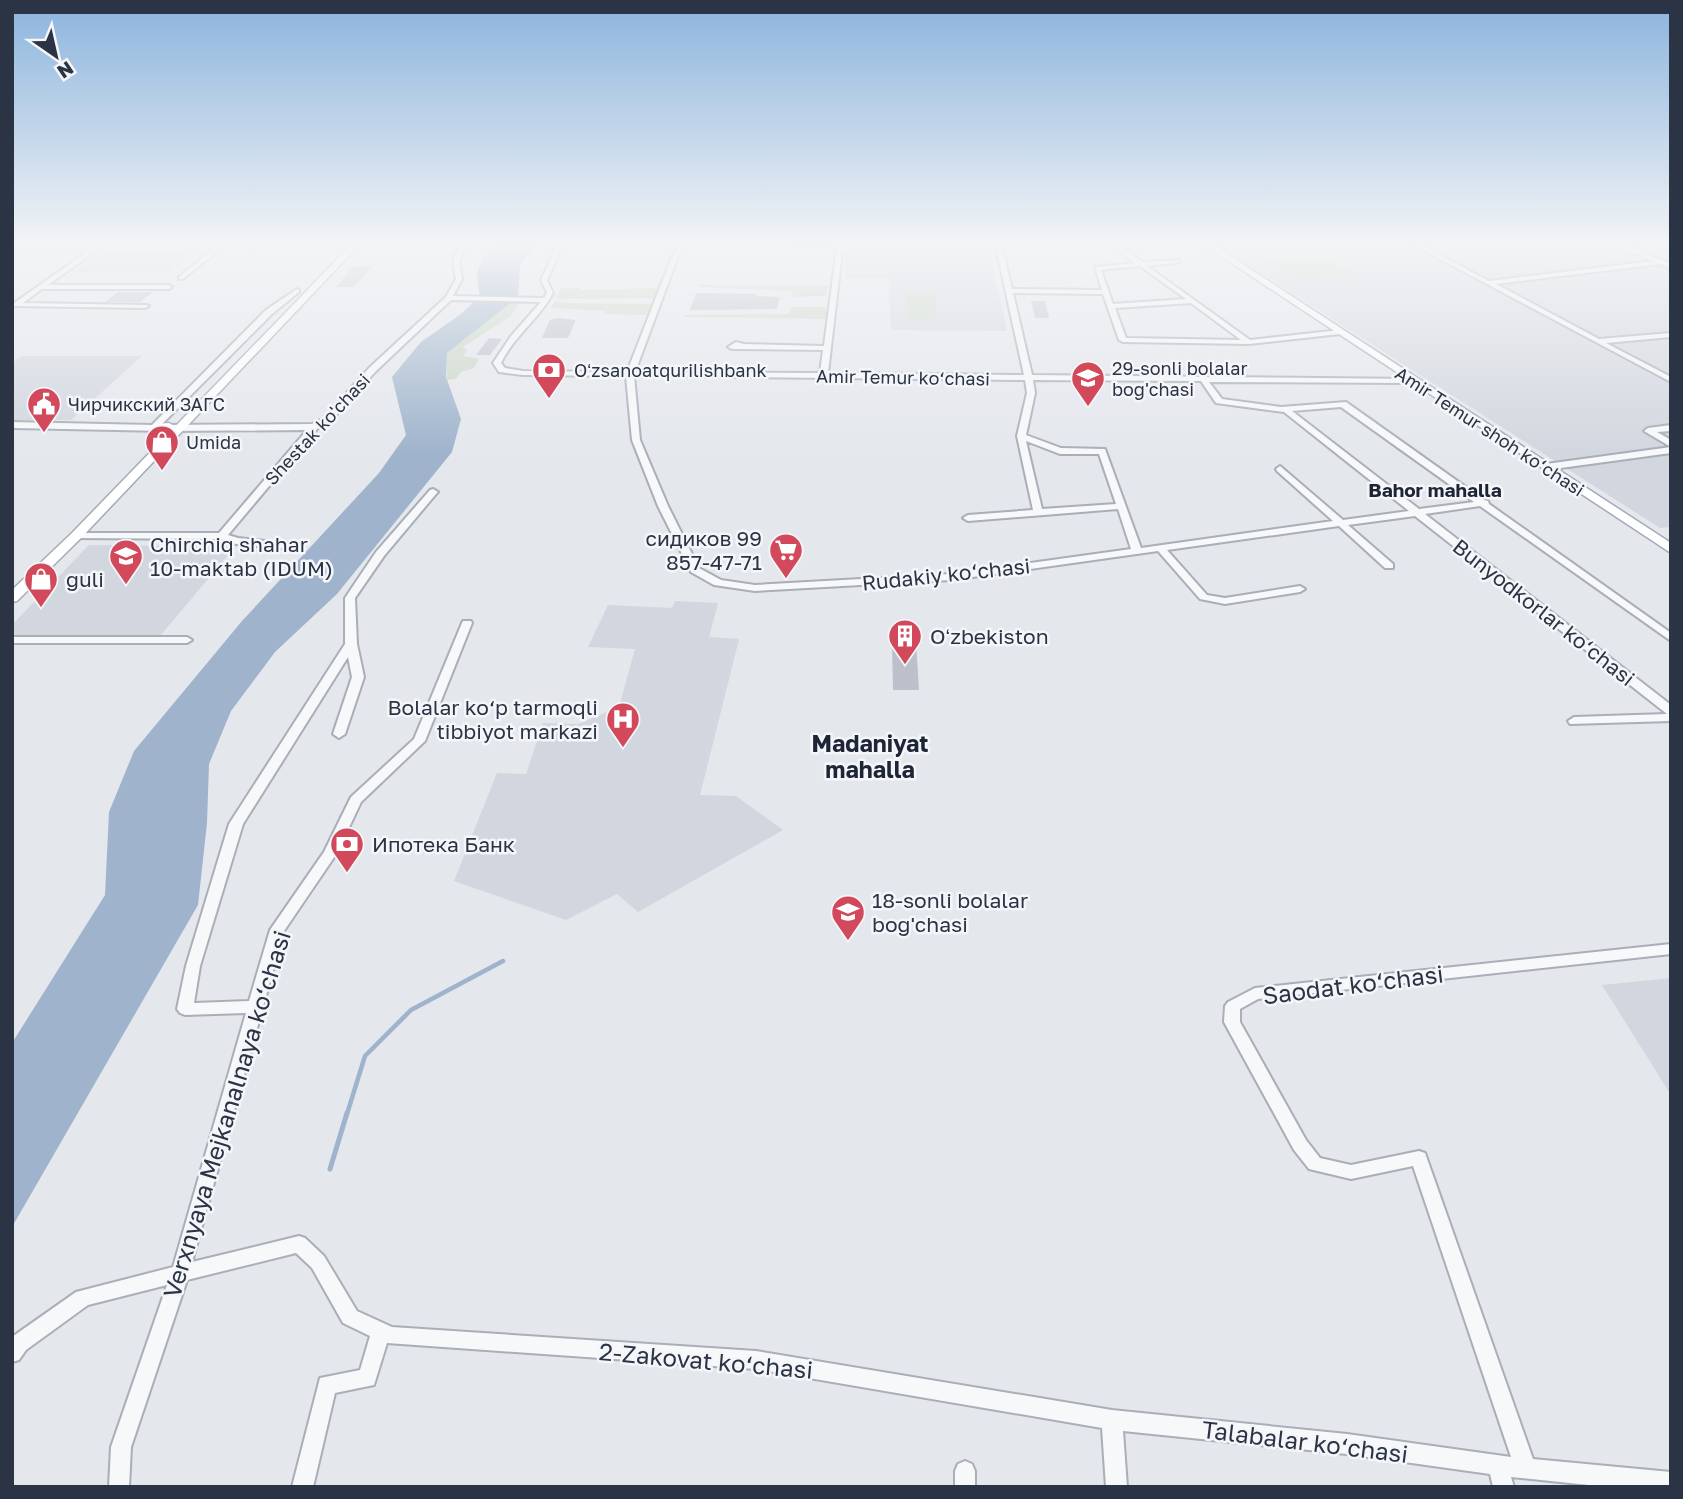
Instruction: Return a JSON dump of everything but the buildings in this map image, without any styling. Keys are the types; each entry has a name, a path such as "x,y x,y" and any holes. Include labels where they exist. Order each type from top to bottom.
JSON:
{"main road":[{"path":"12,585 277,313"},
{"path":"12,598 76,536 167,427 285,313"},
{"name":"Amir Temur shoh ko‘chasi","path":"1311,313 1671,549"}],"street":[{"name":"Shestak ko'chasi","path":"222,536 314,427 327,420 363,378 433,313"},
{"name":"Amir Temur ko‘chasi","path":"538,313 517,330 498,360 500,369 523,373 630,375 1413,381"},
{"path":"630,375 654,313"},
{"path":"824,376 832,313"},
{"path":"1014,313 1031,393 1021,436 1038,513"},
{"path":"1112,313 1122,340 1250,342 1340,332"},
{"path":"1210,313 1250,342"},
{"path":"1545,313 1671,380"},
{"path":"1597,341 1671,335"},
{"path":"742,346 828,348"},
{"name":"Rudakiy ko‘chasi","path":"630,375 636,440 663,506 695,570 718,583 755,588 951,577 1137,551"},
{"path":"1204,380 1219,401 1282,409 1343,404 1671,638"},
{"name":"Bunyodkorlar ko‘chasi","path":"1282,409 1671,711"},
{"path":"12,425 314,427"},
{"path":"1671,428 1648,431 1671,444"},
{"path":"1021,436 1060,451 1102,452 1137,551"},
{"path":"1546,467 1671,450"},
{"path":"1280,469 1389,566"},
{"path":"339,734 358,677 351,644 350,598 380,554 433,492"},
{"name":"Bunyodkorlar ko‘chasi","path":"1137,551 1485,503"},
{"path":"968,518 1121,506"},
{"path":"76,536 222,536 236,541 298,548"},
{"path":"1160,548 1204,597 1214,600 1225,601 1300,589"},
{"name":"Verxnyaya Mejkanalnaya ko‘chasi","path":"118,1487 121,1447 180,1274 277,930 330,853 356,800 419,741 467,623"},
{"path":"12,640 187,640"},
{"path":"256,1007 184,1009 192,966 236,824 351,644"},
{"path":"1574,721 1671,717"},
{"name":"Saodat ko‘chasi","path":"1526,1469 1419,1158 1351,1172 1315,1164 1300,1146 1232,1022 1233,1006 1255,994 1671,949"},
{"name":"2-Zakovat ko‘chasi","path":"12,1353 83,1298 299,1244 318,1262 350,1317 391,1336 756,1360 1112,1420"},
{"path":"302,1487 327,1385 367,1378 381,1331"},
{"path":"1112,1420 1117,1487"},
{"name":"Talabalar ko‘chasi","path":"1112,1420 1348,1444 1526,1469 1671,1482"},
{"path":"1497,1465 1504,1487"}],"shaded area":[{"path":"890,313 1003,313 1007,331 891,330"},
{"path":"1323,313 1671,313 1671,527 1660,528"},
{"path":"22,356 142,356 71,420 12,420 12,363"},
{"name":"Chirchiq shahar 10-maktab (IDUM)","path":"89,545 235,547 160,636 12,636 12,625"},
{"name":"Bolalar ko‘p tarmoqli tibbiyot markazi","path":"675,601 718,603 709,637 739,639 700,795 736,796 783,830 638,912 617,894 566,920 454,881 497,773 526,774 543,723 578,724 619,707 635,649 588,647 608,605 672,608"},
{"path":"1671,978 1671,1095 1602,985"}],"green space":[{"path":"497,313 513,313 463,347 467,350 463,356 479,359 474,368 461,372 456,379 447,380 447,353"},
{"path":"605,313 650,313 649,315"},
{"path":"829,313 828,319 684,317 684,315"},
{"path":"907,313 937,313 927,319 908,317"}],"water":[{"path":"498,313 447,353 446,377 461,419 452,452 337,594 275,652 231,711 209,764 207,823 198,905 12,1227 12,1043 105,895 109,812 134,751 242,621 379,473 406,435 392,377 421,342 461,314"}],"waterway":[{"path":"347,1114 365,1056 411,1010 503,961"},
{"path":"330,1169 347,1113"}],"place":[{"name":"Oʻzsanoatqurilishbank","path":"549,400"},
{"name":"29-sonli bolalar bog'chasi","path":"1088,408"},
{"name":"Чирчикский ЗАГС","path":"44,434"},
{"name":"Umida","path":"162,472"},
{"name":"сидиков 99 857-47-71","path":"786,580"},
{"name":"Chirchiq shahar 10-maktab (IDUM)","path":"126,586"},
{"name":"guli","path":"41,609"},
{"name":"Oʻzbekiston","path":"905,666"},
{"name":"Bolalar ko‘p tarmoqli tibbiyot markazi","path":"623,749"},
{"name":"Ипотека Банк","path":"347,874"},
{"name":"18-sonli bolalar bog'chasi","path":"848,942"}],"district":[{"name":"Bahor mahalla","path":"1435,489"},
{"name":"Madaniyat mahalla","path":"870,756"}]}
